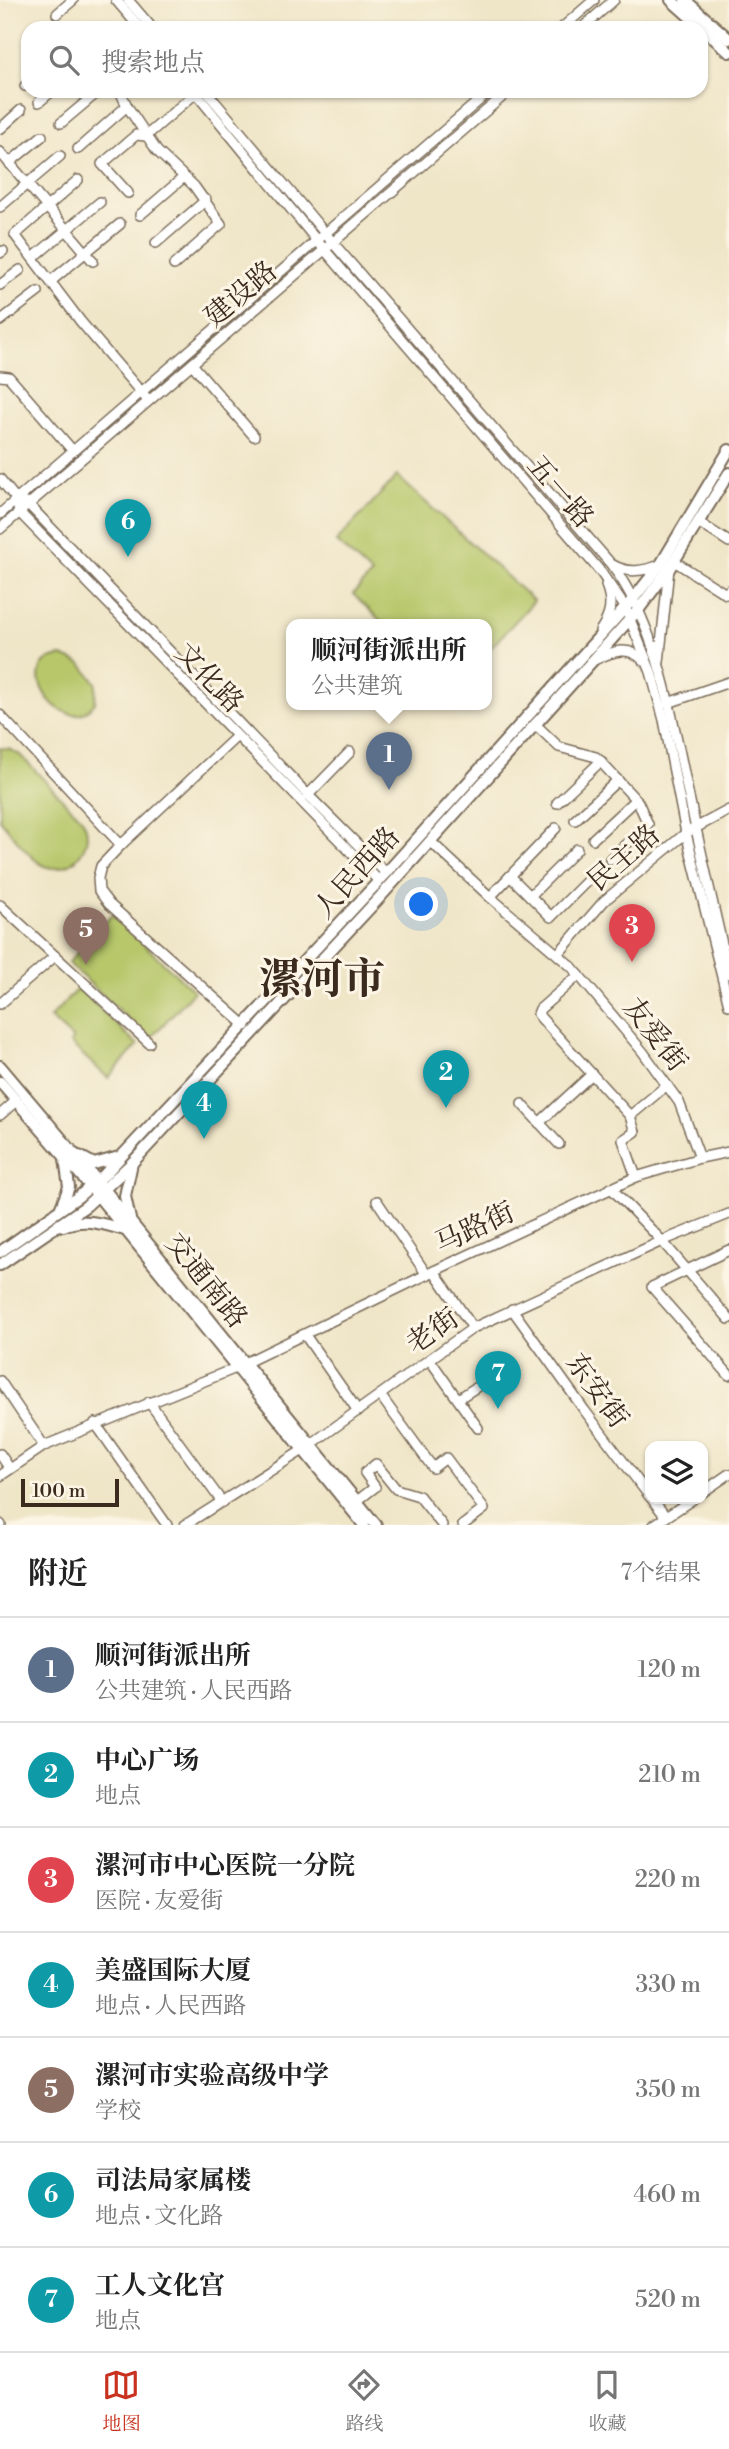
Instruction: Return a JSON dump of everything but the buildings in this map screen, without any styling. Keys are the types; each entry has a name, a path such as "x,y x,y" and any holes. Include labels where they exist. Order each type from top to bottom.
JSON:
{"main road":[{"path":"671,0 694,21"},
{"path":"685,0 729,39"},
{"path":"708,33 729,52"},
{"name":"人民西路","path":"668,565 729,450"},
{"name":"人民西路","path":"0,1265 44,1234 128,1159 430,841 589,662 631,619 636,603 668,565 729,473"},
{"name":"人民西路","path":"128,1159 378,873 625,607 636,603"},
{"name":"交通南路","path":"0,1066 240,1366 376,1525"},
{"name":"交通南路","path":"0,1082 68,1153"},
{"path":"44,1234 75,1221 129,1228 125,1196 128,1159 94,1164 68,1153 69,1187 59,1210"},
{"name":"人民西路","path":"0,1252 59,1210 97,1189"},
{"name":"交通南路","path":"307,1447 365,1525"}],"street":[{"path":"57,14 73,0"},
{"path":"116,0 134,21"},
{"path":"128,0 146,21"},
{"path":"570,21 594,0"},
{"path":"590,21 614,0"},
{"path":"39,102 44,98"},
{"path":"61,123 91,98"},
{"path":"123,98 157,151 206,200 221,223 174,265"},
{"path":"128,193 102,164 136,135 146,136 189,98"},
{"name":"五一路","path":"201,98 610,563 636,603 655,670 664,720 691,831 729,974"},
{"name":"五一路","path":"212,98 322,238"},
{"name":"建设路","path":"0,514 482,98"},
{"name":"建设路","path":"0,529 501,98"},
{"path":"78,149 127,106"},
{"path":"0,129 21,110"},
{"path":"9,163 42,136"},
{"path":"0,152 93,261"},
{"path":"0,207 60,156"},
{"path":"414,157 423,166"},
{"path":"140,215 184,177"},
{"path":"78,180 15,234 81,322 148,401"},
{"path":"156,243 206,200"},
{"path":"33,258 100,202"},
{"path":"51,281 120,224"},
{"name":"五一路","path":"330,247 600,571 625,607 668,702 691,831 729,1005"},
{"path":"0,285 20,270"},
{"path":"0,321 38,292"},
{"path":"192,364 254,436"},
{"path":"0,376 9,377 73,451"},
{"name":"文化路","path":"0,479 17,500 28,505 308,795 378,873"},
{"name":"文化路","path":"17,500 19,512 236,737 378,873"},
{"path":"698,522 729,542"},
{"path":"610,563 622,570 646,570 668,565 726,594 729,590"},
{"path":"655,670 668,565"},
{"path":"588,647 605,624 612,602 600,571"},
{"path":"589,662 619,650 629,650 655,670"},
{"path":"668,702 729,682"},
{"path":"0,715 121,845"},
{"path":"535,724 559,747 596,757 636,799 648,824 610,859"},
{"path":"236,737 121,845 102,866 98,878 99,891 104,899 246,1026"},
{"path":"308,795 351,752"},
{"path":"557,803 601,761"},
{"path":"575,820 618,780"},
{"path":"593,839 636,799"},
{"name":"民主路","path":"558,954 604,901 691,831 729,810"},
{"path":"490,897 556,828"},
{"name":"友爱街","path":"430,841 579,975 643,1052 679,1102 700,1158"},
{"path":"530,895 577,849"},
{"path":"510,876 551,917 598,870"},
{"path":"0,905 149,1043"},
{"path":"0,1004 55,956"},
{"path":"579,975 540,1009 538,1014 630,1116 635,1132 623,1140 636,1177"},
{"path":"539,1123 592,1074"},
{"path":"630,1116 667,1085"},
{"path":"0,1115 16,1101"},
{"path":"522,1104 559,1144"},
{"name":"马路街","path":"0,1476 44,1446 240,1366 611,1188 636,1177 700,1158 729,1153"},
{"path":"611,1188 662,1241 729,1319"},
{"path":"377,1201 472,1328"},
{"name":"老街","path":"185,1525 307,1447 472,1328 662,1241 729,1214"},
{"path":"729,1250 652,1287 729,1375"},
{"name":"东安街","path":"512,1309 645,1490"},
{"path":"305,1335 358,1411"},
{"path":"430,1360 478,1428"},
{"path":"458,1399 492,1377"},
{"path":"0,1381 44,1446"},
{"path":"380,1395 433,1468 446,1458 484,1509 463,1525"},
{"path":"149,1402 222,1502"},
{"path":"96,1423 167,1525"},
{"path":"0,1454 10,1469"},
{"path":"390,1484 379,1492 365,1473 376,1464 396,1489 419,1496 442,1525"},
{"path":"708,1489 729,1474"},
{"path":"357,1502 375,1487"},
{"name":"东安街","path":"656,1504 666,1517"},
{"path":"654,1525 686,1504"}],"green space":[{"path":"308,255 310,258 149,396 146,392"},
{"path":"397,476 534,601 492,647 492,619 379,619 353,594 372,574 336,542"},
{"path":"62,656 81,664 96,683 95,703 83,713 71,714 60,709 50,701 43,690 39,679 41,669 48,660"},
{"path":"0,748 20,755 83,821 86,830 84,848 72,862 54,868 39,863 0,820"},
{"path":"112,915 194,991 150,1039 68,963"},
{"path":"78,988 138,1045 108,1078 70,1043 73,1039 50,1018"}],"place":[{"name":"司法局家属楼","path":"128,557"},
{"name":"顺河街派出所","path":"389,790"},
{"name":"漯河市中心医院一分院","path":"632,962"},
{"name":"漯河市实验高级中学","path":"86,965"},
{"name":"中心广场","path":"446,1108"},
{"name":"美盛国际大厦","path":"204,1139"},
{"name":"工人文化宫","path":"498,1409"}],"district":[{"name":"漯河市","path":"322,978"}]}
